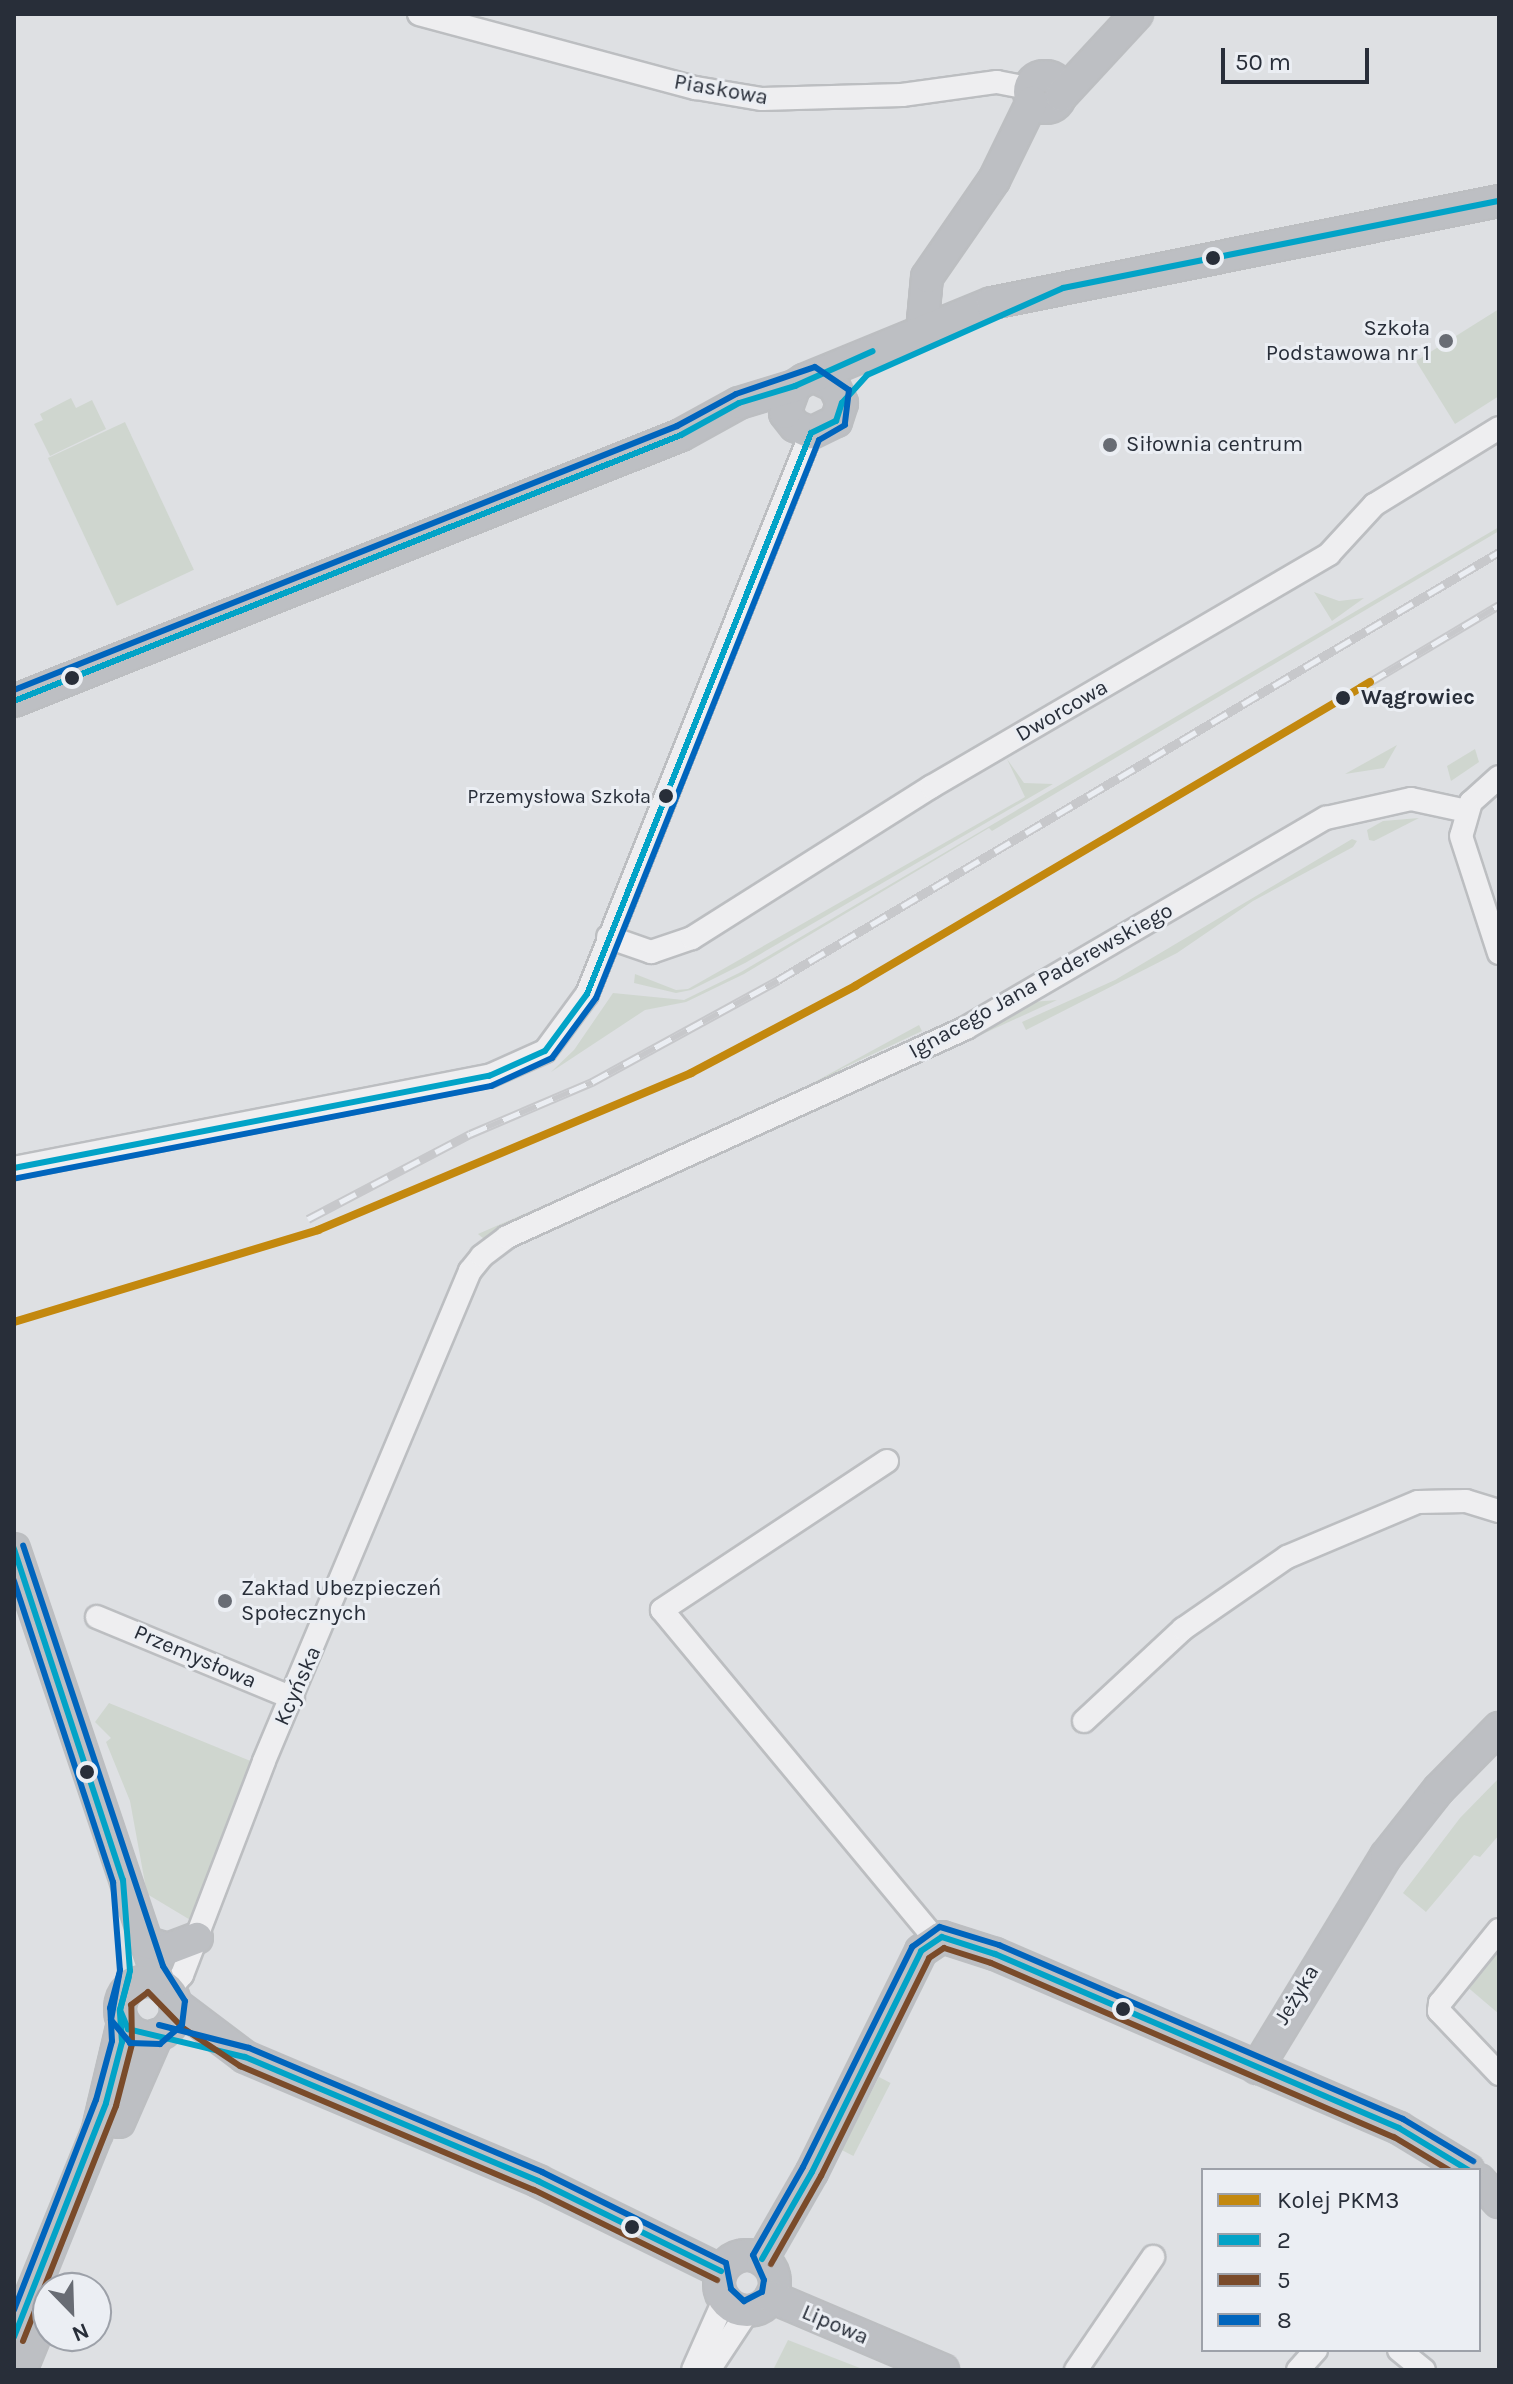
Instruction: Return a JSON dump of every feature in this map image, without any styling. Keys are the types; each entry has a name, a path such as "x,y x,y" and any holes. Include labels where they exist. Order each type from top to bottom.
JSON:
{"street":[{"name":"Piaskowa","path":"419,14 696,88 762,99 902,95 997,82 1045,93"},
{"path":"922,331 927,277 994,180 1045,93 1132,19"},
{"path":"14,1168 505,1072 535,1058 566,1029 587,994 811,433 836,421 842,403 867,375 958,326 992,303 1499,201"},
{"path":"949,249 942,283 958,326"},
{"path":"14,701 681,435 746,417 922,331 958,326"},
{"path":"798,392 834,386 842,403"},
{"path":"798,392 795,426 811,433"},
{"name":"Dworcowa","path":"608,937 651,952 692,938 968,765 1329,554 1374,505 1499,428"},
{"path":"1499,777 1467,811 1462,845 1499,953"},
{"name":"Ignacego Jana Paderewskiego","path":"487,1251 966,1028 1326,818 1411,799 1467,811"},
{"name":"Kcyńska","path":"168,1993 182,1975 470,1271 487,1251"},
{"path":"887,1461 662,1610 935,1939"},
{"path":"1084,1721 1183,1629 1287,1557 1418,1502 1466,1501 1499,1511"},
{"path":"16,1561 123,1880 145,1942 168,1993 170,2026 157,2035 142,2037 123,2023"},
{"name":"Przemysłowa","path":"97,1617 293,1698"},
{"name":"Jeżyka","path":"1257,2068 1280,2022 1386,1856 1439,1789 1499,1728"},
{"path":"14,2337 97,2133 123,2023 121,2003 127,1991 123,1880"},
{"path":"1499,1930 1440,2003 1439,2011 1499,2074"},
{"path":"145,1942 168,1949 197,1938"},
{"path":"762,2259 812,2172 921,1951 935,1939 949,1938 995,1954 1399,2128 1465,2168"},
{"path":"127,1991 147,1981 168,1993"},
{"name":"Lipowa","path":"168,1993 189,2020 245,2057"},
{"path":"61,2272 141,2065 157,2035"},
{"name":"Lipowa","path":"157,2035 245,2057 538,2181 741,2295 943,2370"},
{"path":"1481,2182 1499,2202"},
{"path":"693,2370 741,2295 775,2278 762,2259 742,2255 741,2295 709,2370"},
{"path":"1076,2370 1153,2257"},
{"path":"21,2370 32,2343"},
{"path":"1298,2370 1314,2352"},
{"path":"1402,2352 1424,2370"}],"shaded area":[{"path":"1499,309 1499,396 1455,424 1416,361"},
{"path":"71,398 76,408 92,400 106,429 50,456 34,424 43,420 40,414"},
{"path":"125,422 194,570 117,606 48,458"},
{"path":"1499,527 1499,531 744,974 686,1002 645,1010 551,1072 574,1050 613,993 684,1000 741,972"},
{"path":"1314,592 1339,601 1364,598 1332,621"},
{"path":"1397,745 1384,768 1345,774"},
{"path":"1475,749 1479,762 1451,781 1447,766"},
{"path":"1007,759 1024,783 1053,784 745,963 691,990 676,993 634,983 635,974 676,990 688,989 1025,797"},
{"path":"1419,818 1374,841 1369,840 1367,830 1383,821"},
{"path":"1352,839 1357,841 1353,847 1253,901 1177,953 1026,1030 1022,1022 1115,980"},
{"path":"1057,1000 950,1049 1032,1002"},
{"path":"919,1025 922,1031 841,1069 838,1078 484,1239 478,1234 765,1109"},
{"path":"109,1703 258,1764 192,1921 147,1894 130,1801 106,1742 111,1738 95,1722"},
{"path":"1499,1778 1499,1835 1480,1857 1474,1855 1426,1912 1403,1893 1460,1818"},
{"path":"1499,1930 1499,2014 1458,1979"},
{"path":"879,2077 891,2083 853,2156 842,2150"},
{"path":"788,2340 865,2370 773,2370"}],"railway":[{"path":"308,1219 470,1134 592,1082 778,980 1499,552"},
{"path":"1370,682 1499,605"}],"rail line":[{"name":"PKM3","path":"14,1322 318,1230 691,1073 855,986 1370,682"}],"transit line":[{"name":"2","path":"14,1168 489,1076 545,1051 587,994 811,433 836,421 842,403 867,375 1063,288 1499,201"},
{"name":"2","path":"14,701 681,435 739,403 795,386 873,351"},
{"name":"8","path":"14,690 677,426 736,394 815,367 849,390 845,425 819,440 596,998 552,1058 491,1086 16,1178"},
{"name":"8","path":"14,1581 113,1882 120,1970 111,2020 130,2043 160,2044 182,2025 185,2001 163,1966 23,1546"},
{"name":"2","path":"14,1549 123,1880 130,1971 120,2010 128,2029 245,2057 538,2181 721,2271"},
{"name":"8","path":"159,2025 249,2048 542,2172 726,2263 731,2289 744,2301 762,2292 764,2280 753,2255 803,2167 912,1947 940,1927 999,1945 1403,2119 1473,2161"},
{"name":"2","path":"762,2259 812,2172 921,1951 942,1937 995,1954 1399,2128 1465,2168"},
{"name":"5","path":"771,2264 821,2176 929,1958 944,1948 991,1963 1394,2137 1446,2168"},
{"name":"8","path":"14,2310 96,2100 112,2041 110,2008 119,1974"},
{"name":"2","path":"14,2337 106,2103 122,2042 120,2010 129,1977"},
{"name":"5","path":"23,2341 116,2106 132,2044 131,2005 148,1992 183,2028 240,2066 534,2190 717,2280"}],"place":[{"name":"Szkoła Podstawowa nr 1","path":"1446,341"},
{"name":"Siłownia centrum","path":"1110,445"},
{"name":"Wągrowiec","path":"1343,698"},
{"name":"Przemysłowa Szkoła","path":"666,796"},
{"name":"Zakład Ubezpieczeń Społecznych","path":"225,1601"}]}
